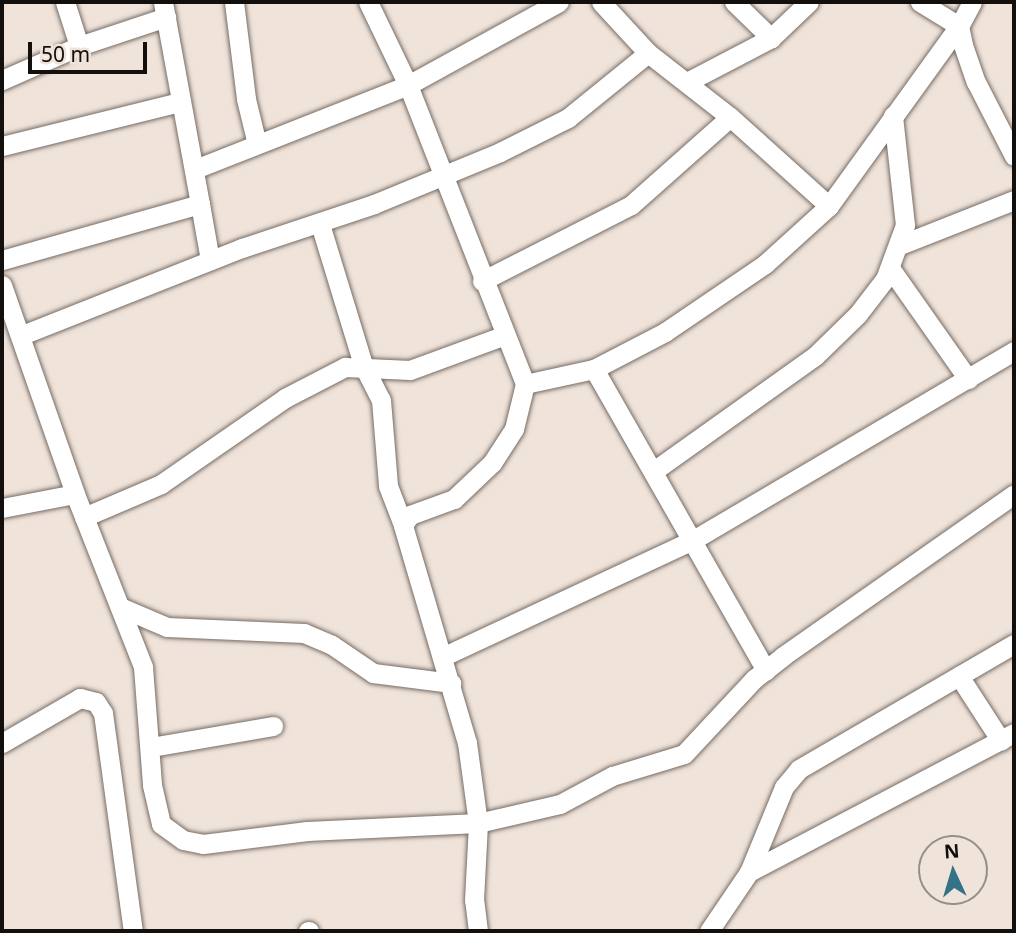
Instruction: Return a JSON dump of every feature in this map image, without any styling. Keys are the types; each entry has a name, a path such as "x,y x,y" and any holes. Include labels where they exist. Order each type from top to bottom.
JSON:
{"street":[{"path":"65,2 79,46"},
{"path":"234,2 246,99 257,144"},
{"path":"368,2 408,85 482,281 525,384 514,429 492,463 454,499 410,515 403,524"},
{"path":"195,169 408,85 559,2"},
{"path":"601,2 648,53 730,117 829,206"},
{"path":"734,2 771,38"},
{"path":"687,82 771,38 809,2"},
{"path":"920,2 959,26 976,82 1014,156"},
{"path":"525,384 594,369 718,298 765,264 829,206 959,26 972,2"},
{"path":"2,80 165,9 210,260"},
{"path":"22,335 210,260 320,223 444,176 568,118 648,53"},
{"path":"2,146 180,103"},
{"path":"655,470 815,356 858,314 890,268 900,245 906,207 893,116"},
{"path":"482,281 631,205 730,117"},
{"path":"900,245 1014,200"},
{"path":"2,260 200,204"},
{"path":"320,223 363,365 382,401 388,486 403,524 467,743 478,823 474,901 478,931"},
{"path":"890,268 968,379"},
{"path":"2,285 22,335 75,494 143,667 156,809 168,832 183,840 203,844 307,831 478,823 560,804 612,776 684,754 766,670 1014,494"},
{"path":"84,517 161,484 285,398 345,367 363,365 382,371 410,370 505,335"},
{"path":"442,657 693,540 708,527 779,491 1014,351"},
{"path":"594,369 655,470 766,670"},
{"path":"2,508 75,494"},
{"path":"120,607 167,627 304,632 332,645 373,673 451,683"},
{"path":"709,931 749,872 784,787 799,769 1014,644"},
{"path":"749,872 1008,737 959,676"},
{"path":"2,743 80,698 96,702 103,713 133,931"},
{"path":"151,747 273,726"}]}
